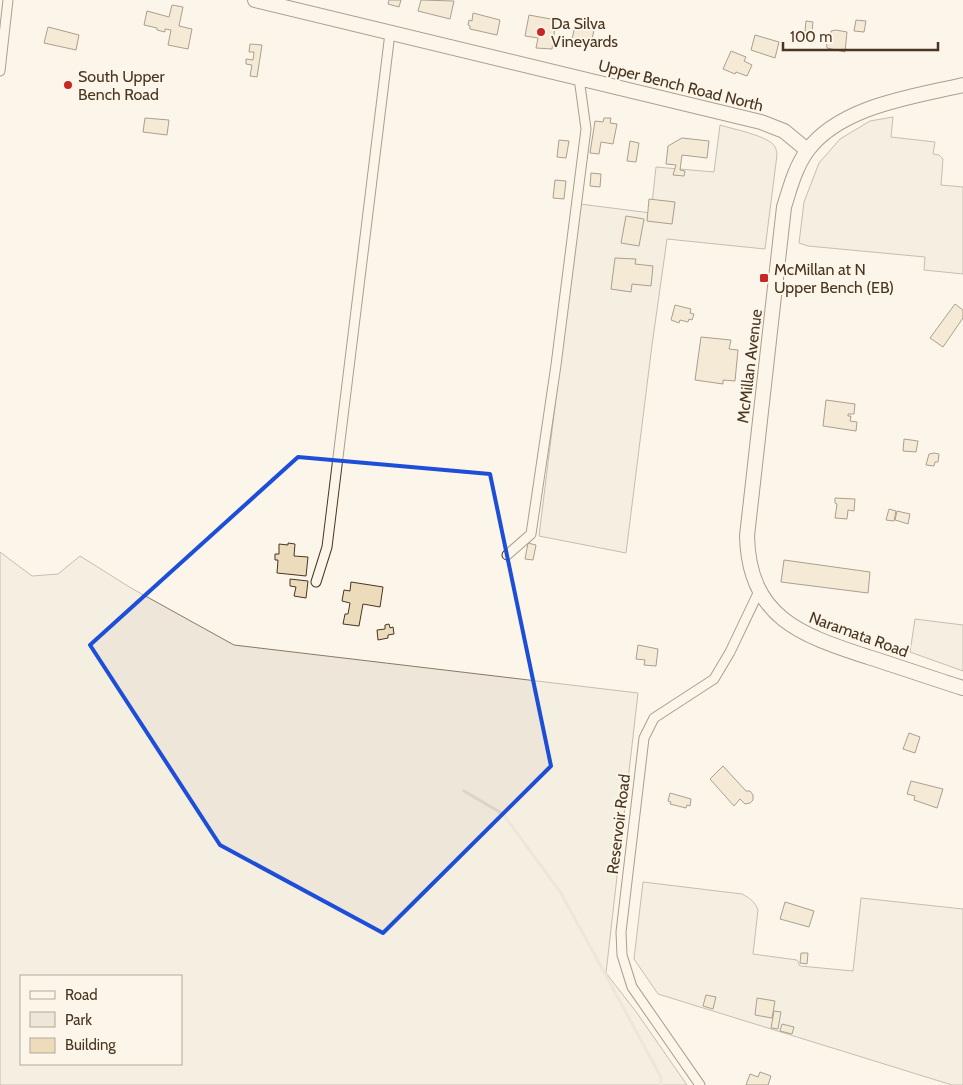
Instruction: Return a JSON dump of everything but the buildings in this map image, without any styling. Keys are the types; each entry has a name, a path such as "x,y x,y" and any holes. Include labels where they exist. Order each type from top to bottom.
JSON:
{"main road":[{"name":"Upper Bench Road North","path":"255,0 761,122 784,131 808,150"},
{"path":"808,150 830,128 853,114 879,105 963,85"},
{"name":"McMillan Avenue","path":"760,589 753,575 748,557 748,523 784,207 793,176 808,150"},
{"name":"Naramata Road","path":"760,589 776,613 797,629 812,637 963,688"}],"street":[{"path":"0,71 8,0"},
{"path":"316,582 327,547 390,33"},
{"path":"507,555 531,534 556,365 586,130 579,78"},
{"name":"Reservoir Road","path":"700,1085 632,987 622,955 621,932 641,757 644,738 654,718 714,678 730,652 760,589"}],"highlighted area":[{"path":"298,457 490,474 551,766 383,933 220,845 90,645"}],"green space":[{"path":"893,117 891,137 935,142 933,154 939,155 943,159 941,185 963,187 963,274 924,270 925,257 808,246 799,243 804,202 819,163 840,139 870,121"},
{"path":"720,125 766,139 776,149 777,155 765,249 667,239 626,553 539,536 580,204 651,213 656,167 714,172"},
{"path":"0,552 32,576 58,574 80,556 131,588 234,645 638,693 606,973 637,1013 687,1085 0,1085"},
{"path":"915,619 963,625 963,671 910,652"},
{"path":"643,882 742,894 752,900 758,910 753,954 797,960 800,966 853,971 861,898 963,909 963,1085 952,1085 658,994 634,959"}],"waterway":[{"path":"464,791 503,814 561,893 661,1077 661,1085"}],"place":[{"name":"Da Silva Vineyards","path":"541,32"},
{"name":"South Upper Bench Road","path":"68,85"},
{"name":"McMillan at N Upper Bench (EB)","path":"764,278"}]}
